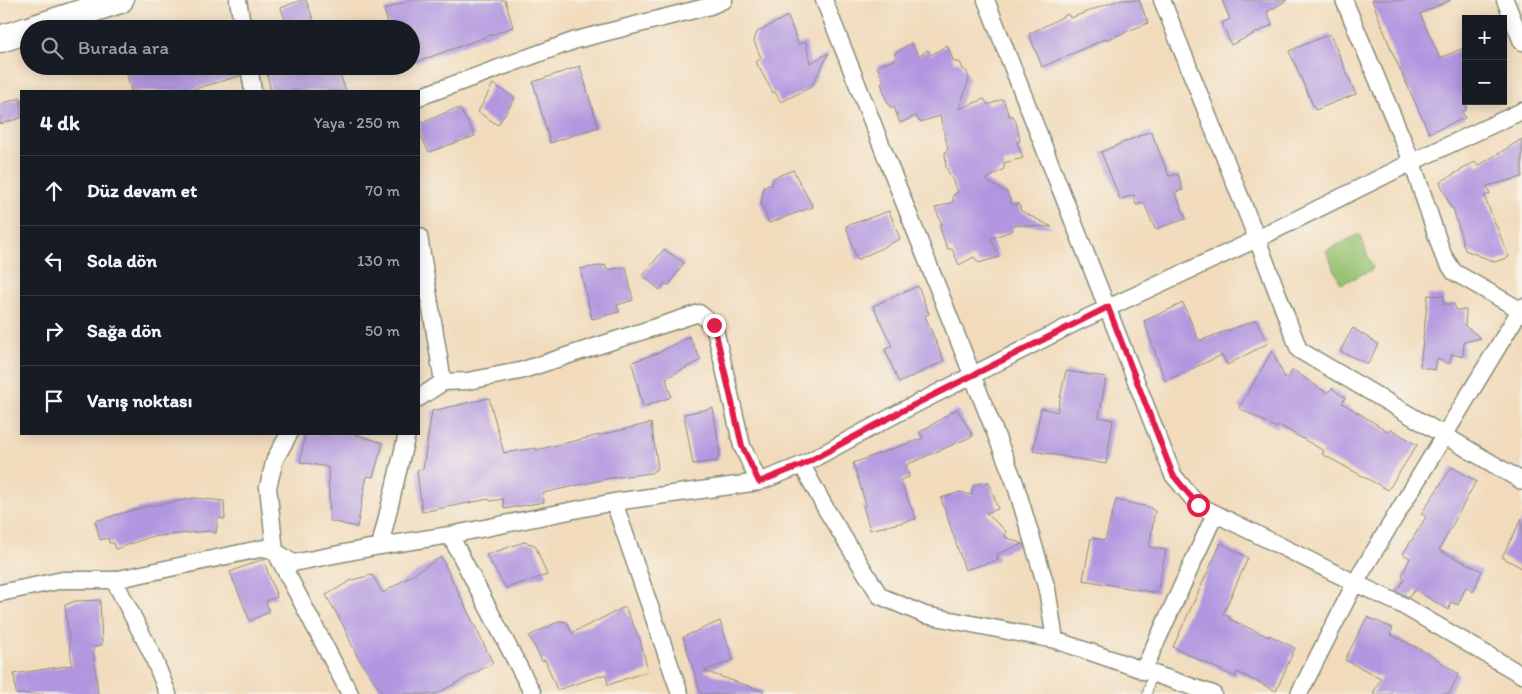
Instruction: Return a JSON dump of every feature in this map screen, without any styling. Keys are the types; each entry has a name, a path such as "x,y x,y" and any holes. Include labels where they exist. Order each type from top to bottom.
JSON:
{"highway":[{"path":"58,20 120,0"},
{"path":"0,40 20,33"}],"street":[{"path":"238,0 241,20"},
{"path":"420,97 576,40 710,6 724,0"},
{"path":"824,0 1015,483 1047,589 1055,640"},
{"path":"986,0 1173,475 1198,505 1402,605 1522,675"},
{"path":"1162,0 1299,350 1522,481"},
{"path":"1299,694 1355,583 1522,309 1454,272 1443,255 1412,162 1344,0"},
{"path":"1506,0 1522,42"},
{"path":"250,75 253,90"},
{"path":"0,593 64,580 114,580 264,548 275,551 293,563 380,546 450,536 614,502 759,482 802,465 972,375 1108,307 1257,239 1522,110"},
{"path":"420,242 443,382"},
{"path":"420,397 443,382 468,380 520,370 699,313 714,325 742,446 759,482"},
{"path":"288,435 275,459 268,486 275,551 350,694"},
{"path":"380,546 407,435"},
{"path":"802,465 827,511 880,596 925,615 1055,640 1213,694"},
{"path":"614,502 680,694"},
{"path":"1147,672 1215,514"},
{"path":"450,536 533,694"},
{"path":"114,580 152,654 168,694"}],"lane":[{"path":"1147,672 1147,694"}],"green space":[{"path":"1359,234 1373,269 1341,284 1326,251"}],"building":[{"path":"301,0 306,0 314,20 285,20 281,8"},
{"path":"410,0 505,0 513,27 420,61 420,20 387,20 384,10"},
{"path":"1119,0 1139,0 1148,23 1105,39 1042,67 1029,34 1068,14 1070,18"},
{"path":"1222,0 1287,0 1267,12 1272,25 1231,45 1222,23 1230,19"},
{"path":"1372,0 1451,0 1420,14 1440,58 1462,49 1462,105 1466,105 1466,110 1462,111 1465,118 1429,133 1393,54"},
{"path":"788,16 798,44 806,42 810,63 829,53 811,87 781,102 775,92 773,93 756,62 761,58 754,41 757,32"},
{"path":"1330,34 1356,94 1315,110 1289,51"},
{"path":"911,43 919,56 928,50 931,55 947,45 954,62 960,62 963,69 967,72 969,79 959,109 984,99 988,105 1003,99 1009,116 1013,116 1016,122 1020,141 1017,142 1023,158 1004,163 1004,169 985,180 1007,193 1012,204 1019,204 1021,211 1052,227 1013,225 1012,231 991,238 999,257 979,263 974,257 959,265 952,249 948,249 945,243 939,225 942,224 935,208 953,202 953,195 958,192 946,167 945,153 948,148 940,116 920,122 916,116 900,123 894,107 890,107 887,101 881,83 884,82 877,66 895,60 895,53"},
{"path":"580,66 598,127 550,143 533,82"},
{"path":"127,75 240,75 191,90 131,90"},
{"path":"267,75 340,75 346,90 271,90"},
{"path":"493,84 515,98 498,125 478,112"},
{"path":"20,98 20,118 0,124 0,104"},
{"path":"454,109 460,109 475,136 429,152 420,134 420,124"},
{"path":"1151,131 1169,176 1178,174 1183,190 1175,192 1186,219 1155,229 1144,203 1136,205 1134,195 1120,199 1101,152"},
{"path":"1522,139 1522,177 1487,186 1490,194 1484,196 1509,257 1495,262 1465,250 1453,208 1451,208 1440,182 1475,162 1478,166"},
{"path":"793,170 813,207 769,223 761,203 764,186 772,185 773,178"},
{"path":"889,211 900,239 857,260 846,226"},
{"path":"664,249 684,263 669,285 664,284 660,290 643,276"},
{"path":"605,265 607,270 626,267 633,300 617,305 619,312 592,319 580,269"},
{"path":"918,286 929,314 925,316 944,361 899,383 885,349 892,346 873,306"},
{"path":"1428,295 1444,296 1443,304 1454,304 1456,310 1466,310 1465,326 1481,338 1464,342 1463,357 1452,354 1449,364 1437,359 1435,370 1420,367"},
{"path":"1183,303 1199,341 1256,320 1268,343 1227,365 1222,355 1165,381 1144,321"},
{"path":"1353,328 1378,344 1368,364 1340,351"},
{"path":"689,336 701,360 666,378 671,397 643,407 632,362 658,353"},
{"path":"1272,351 1286,380 1293,370 1327,393 1332,388 1345,398 1342,403 1389,432 1391,429 1417,445 1388,490 1322,454 1324,451 1279,425 1277,428 1239,408"},
{"path":"1066,371 1106,377 1099,417 1113,420 1106,464 1033,451 1041,408 1057,412"},
{"path":"489,398 504,453 536,448 536,450 651,423 658,468 651,473 611,478 543,493 544,502 504,509 503,499 490,501 489,499 422,512 417,470 423,469 432,411"},
{"path":"713,408 720,453 717,461 693,464 684,414"},
{"path":"957,409 973,436 906,465 909,477 900,480 916,519 870,530 863,506 866,505 853,463 923,438 920,432"},
{"path":"305,435 358,435 383,443 373,477 367,476 357,527 330,521 328,467 300,462"},
{"path":"1452,467 1476,481 1439,550 1482,571 1473,592 1466,587 1458,605 1450,602 1449,610 1415,590 1409,597 1396,591 1405,579 1402,576 1410,558 1403,554 1426,517 1421,514"},
{"path":"989,482 998,509 986,513 1006,531 1005,537 1023,544 997,554 998,560 965,570 941,498 960,492 971,495 974,484"},
{"path":"195,498 224,501 225,519 218,518 216,533 209,531 150,537 116,549 114,543 109,543 108,538 100,540 95,521 144,507"},
{"path":"1116,500 1149,507 1155,511 1149,547 1166,550 1157,593 1083,580 1091,538 1105,540"},
{"path":"1522,518 1522,568 1502,557"},
{"path":"524,542 535,545 547,575 506,588 486,555"},
{"path":"1221,543 1248,558 1223,614 1230,617 1229,619 1295,648 1276,691 1237,672 1235,677 1173,647"},
{"path":"441,557 493,663 436,694 383,694 357,656 343,625 326,595 352,580 372,575 383,593"},
{"path":"263,559 277,597 266,601 269,612 250,621 230,572"},
{"path":"100,600 102,645 93,647 98,694 16,694 14,674 72,665 65,605 75,601"},
{"path":"625,607 640,640 648,671 608,685 606,674 557,690 545,660 542,661 529,636 560,621 567,622 572,633"},
{"path":"1367,617 1393,628 1390,634 1427,653 1459,674 1449,694 1373,694 1381,678 1345,660"},
{"path":"720,621 733,660 704,671 763,691 763,694 701,694 683,637"}],"route":[{"path":"714,325 742,446 759,482 802,465 902,411 1108,307 1173,475 1198,505"}]}
